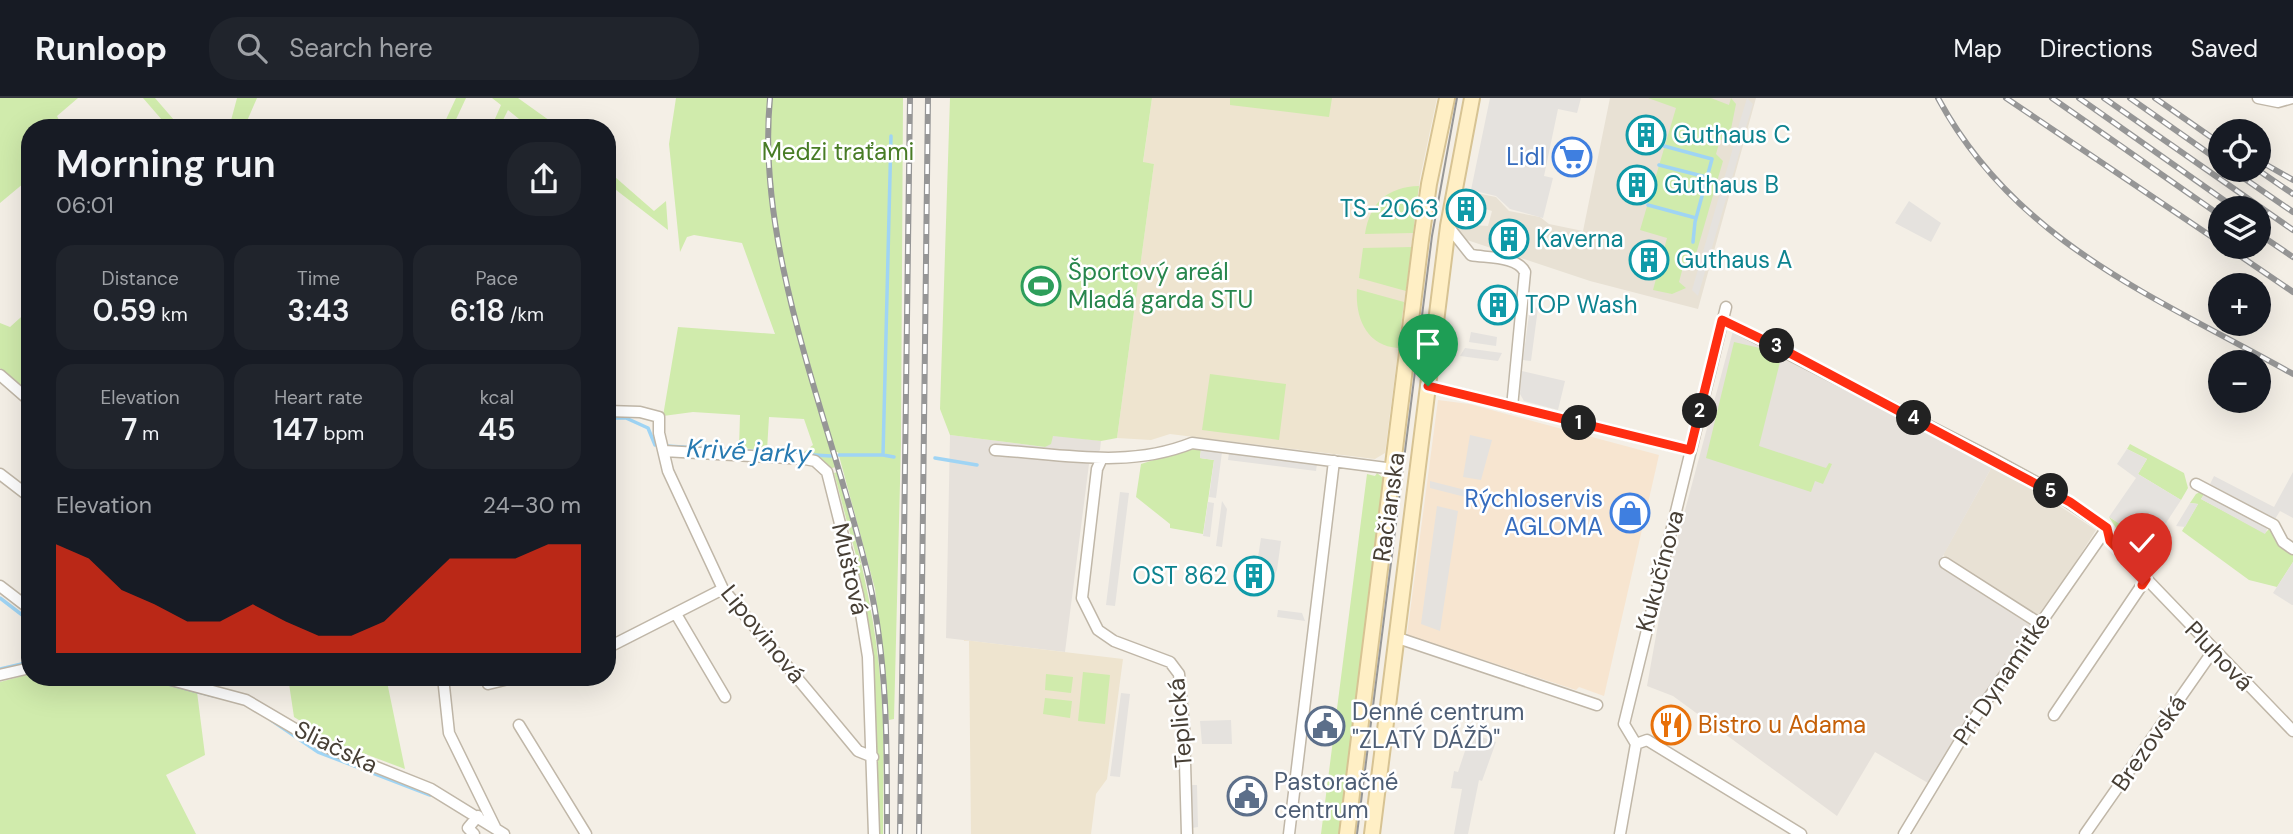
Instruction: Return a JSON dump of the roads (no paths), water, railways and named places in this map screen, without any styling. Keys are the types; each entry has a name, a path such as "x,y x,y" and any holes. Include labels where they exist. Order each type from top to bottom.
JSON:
{"main road":[{"name":"Račianska","path":"1347,834 1427,195 1447,98"},
{"name":"Račianska","path":"1377,832 1395,637 1448,226 1472,98"}],"street":[{"path":"2258,98 2277,102 2292,98"},
{"path":"1448,226 1471,255 1519,264 1525,272 1511,407"},
{"name":"Kukučínova","path":"1620,834 1636,744 1624,724 1726,307"},
{"name":"Pluhová","path":"1722,320 2013,469 2070,502 2107,528 2110,541 2213,651 2293,731"},
{"path":"0,375 21,393"},
{"path":"1428,386 1690,450"},
{"name":"Lipovinová","path":"616,411 640,412 659,417 659,433 667,471 723,589 858,751 873,757"},
{"path":"995,450 1137,459 1164,454 1192,443 1394,469"},
{"name":"Muštová","path":"664,451 805,459 816,461 827,472 865,633 873,757 874,834"},
{"name":"Teplická","path":"1102,458 1097,469 1082,598 1098,630 1114,641 1170,662 1178,674 1184,727 1187,834"},
{"path":"1289,834 1334,461"},
{"path":"0,474 21,490"},
{"path":"2196,484 2274,525 2283,542 2293,549"},
{"name":"Pri Dynamitke","path":"1904,834 1969,726 2107,528"},
{"path":"1945,563 2039,623"},
{"path":"2054,715 2146,579"},
{"path":"0,586 21,602"},
{"path":"616,644 723,589"},
{"path":"676,614 725,697"},
{"path":"1395,637 1597,705"},
{"name":"Brezovská","path":"2085,834 2213,651"},
{"path":"0,675 21,670"},
{"name":"Sliačska","path":"194,686 246,700 326,747 431,789 500,831"},
{"path":"444,686 449,733 500,831"},
{"path":"519,725 586,834"},
{"path":"1636,744 1647,740 1801,834"},
{"path":"474,834 468,828 478,816"}],"waterway":[{"path":"891,136 883,455 894,457"},
{"path":"1664,146 1712,159 1695,222 1693,242"},
{"path":"1659,165 1710,178"},
{"path":"1648,205 1696,218"},
{"name":"Krivé jarky","path":"616,418 626,418 648,428 655,445"},
{"name":"Krivé jarky","path":"666,446 831,456"},
{"path":"839,455 883,455"},
{"path":"935,458 977,465"},
{"path":"0,598 21,614"},
{"path":"0,669 21,664"},
{"path":"176,686 214,696"},
{"path":"271,720 318,752 430,795"}],"tram line":[{"path":"1357,834 1432,236 1457,98"}],"railway":[{"path":"770,98 769,157 774,217 786,279 869,580 880,643 885,707 887,834"},
{"path":"900,834 910,98"},
{"path":"919,834 928,98"},
{"path":"1938,98 1970,148 2007,191 2048,229 2141,291 2293,374"},
{"path":"2006,98 2208,234"},
{"path":"2052,98 2208,207"},
{"path":"2079,98 2218,196"},
{"path":"2104,98 2293,230"},
{"path":"2130,98 2208,153"},
{"path":"2155,98 2208,135"},
{"path":"2271,167 2293,180"},
{"path":"2271,179 2293,194"},
{"path":"2249,182 2293,212"},
{"path":"2271,242 2293,257"},
{"path":"2245,259 2293,292"}],"place":[{"name":"Guthaus C","path":"1646,135"},
{"name":"Lidl","path":"1572,157"},
{"name":"Guthaus B","path":"1637,185"},
{"name":"TS-2063","path":"1466,209"},
{"name":"Kaverna","path":"1509,239"},
{"name":"Guthaus A","path":"1649,260"},
{"name":"Športový areál Mladá garda STU","path":"1041,286"},
{"name":"TOP Wash","path":"1498,305"},
{"name":"Rýchloservis AGLOMA","path":"1630,513"},
{"name":"OST 862","path":"1254,576"},
{"name":"Bistro u Adama","path":"1671,725"},
{"name":"Denné centrum \"ZLATÝ DÁŽĎ\"","path":"1325,726"},
{"name":"Pastoračné centrum","path":"1247,796"}],"park label":[{"name":"Medzi traťami","path":"838,152"}]}
